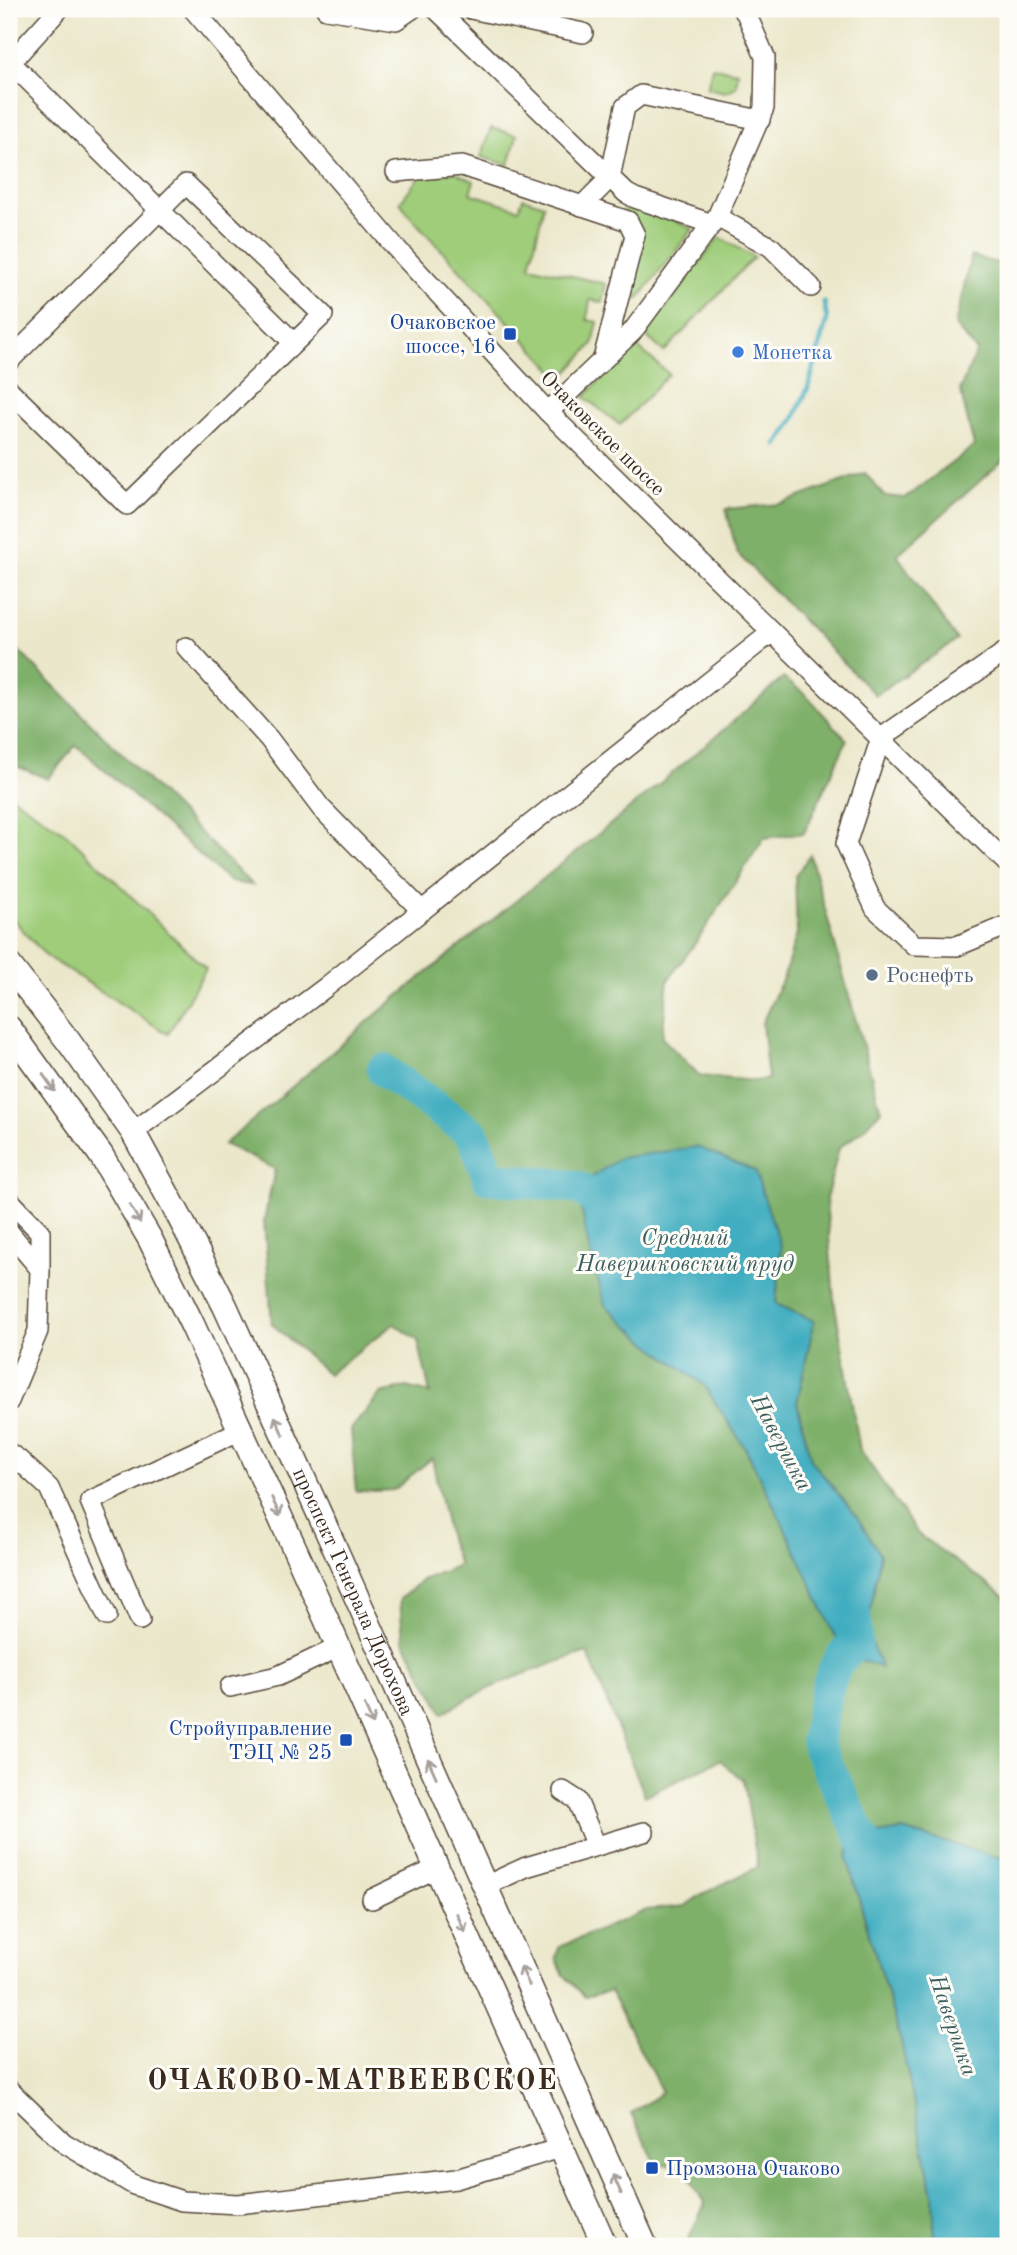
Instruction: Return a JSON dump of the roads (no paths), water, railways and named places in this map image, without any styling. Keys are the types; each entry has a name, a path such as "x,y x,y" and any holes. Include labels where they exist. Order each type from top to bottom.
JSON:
{"main road":[{"name":"проспект Генерала Дорохова","path":"9,965 69,1042 133,1132 225,1306 645,2246"},
{"name":"проспект Генерала Дорохова","path":"9,1028 101,1155 150,1239 192,1324 339,1647 605,2246"}],"street":[{"path":"59,9 9,63 294,343"},
{"name":"Очаковское шоссе","path":"193,9 396,248 548,412 1008,864"},
{"path":"326,9 396,20 412,9"},
{"path":"436,9 626,193 715,221 771,247 811,287"},
{"path":"471,9 583,33"},
{"path":"548,412 632,332 715,221 764,108 765,57 742,9"},
{"path":"582,206 610,178 625,107 641,95 760,120"},
{"path":"396,172 462,166 628,221 635,235 603,360"},
{"path":"9,361 186,184 323,315 127,505 9,390"},
{"path":"133,1132 326,988 772,632"},
{"path":"186,647 269,739 321,808 422,911"},
{"path":"1008,650 881,738 846,844 875,908 914,945 957,946 1008,925"},
{"path":"9,1200 40,1232 38,1331 9,1401"},
{"path":"9,1232 40,1269"},
{"path":"140,1620 90,1501 241,1430"},
{"path":"9,1453 49,1488 107,1616"},
{"path":"230,1687 278,1676 339,1647"},
{"path":"563,1791 577,1800 596,1846"},
{"path":"485,1886 526,1867 643,1832"},
{"path":"372,1899 437,1868"},
{"path":"9,2090 64,2143 134,2185 181,2201 238,2204 456,2179 561,2148"}],"water":[{"name":"Средний Навершковский пруд","path":"697,1147 755,1171 781,1247 776,1304 814,1321 797,1403 811,1460 857,1517 880,1554 867,1631 881,1668 843,1653 747,1451 704,1385 649,1344 605,1305 589,1248 577,1187 620,1158"},
{"path":"902,1830 1008,1860 1008,2246 935,2246 933,2194 901,2041 847,1858 853,1838"}],"waterway":[{"path":"777,445 794,419 808,388 827,319 824,302"},
{"name":"Навершка","path":"383,1070 473,1134 489,1178 577,1187 614,1211"},
{"name":"Навершка","path":"855,1615 856,1644 838,1663 832,1675 817,1741 884,1877"}],"place":[{"name":"Очаковское шоссе, 16","path":"510,334"},
{"name":"Монетка","path":"738,352"},
{"name":"Роснефть","path":"872,975"},
{"name":"Стройуправление ТЭЦ № 25","path":"346,1740"},
{"name":"Промзона Очаково","path":"652,2168"}],"district":[{"name":"ОЧАКОВО-МАТВЕЕВСКОЕ","path":"353,2079"}]}
